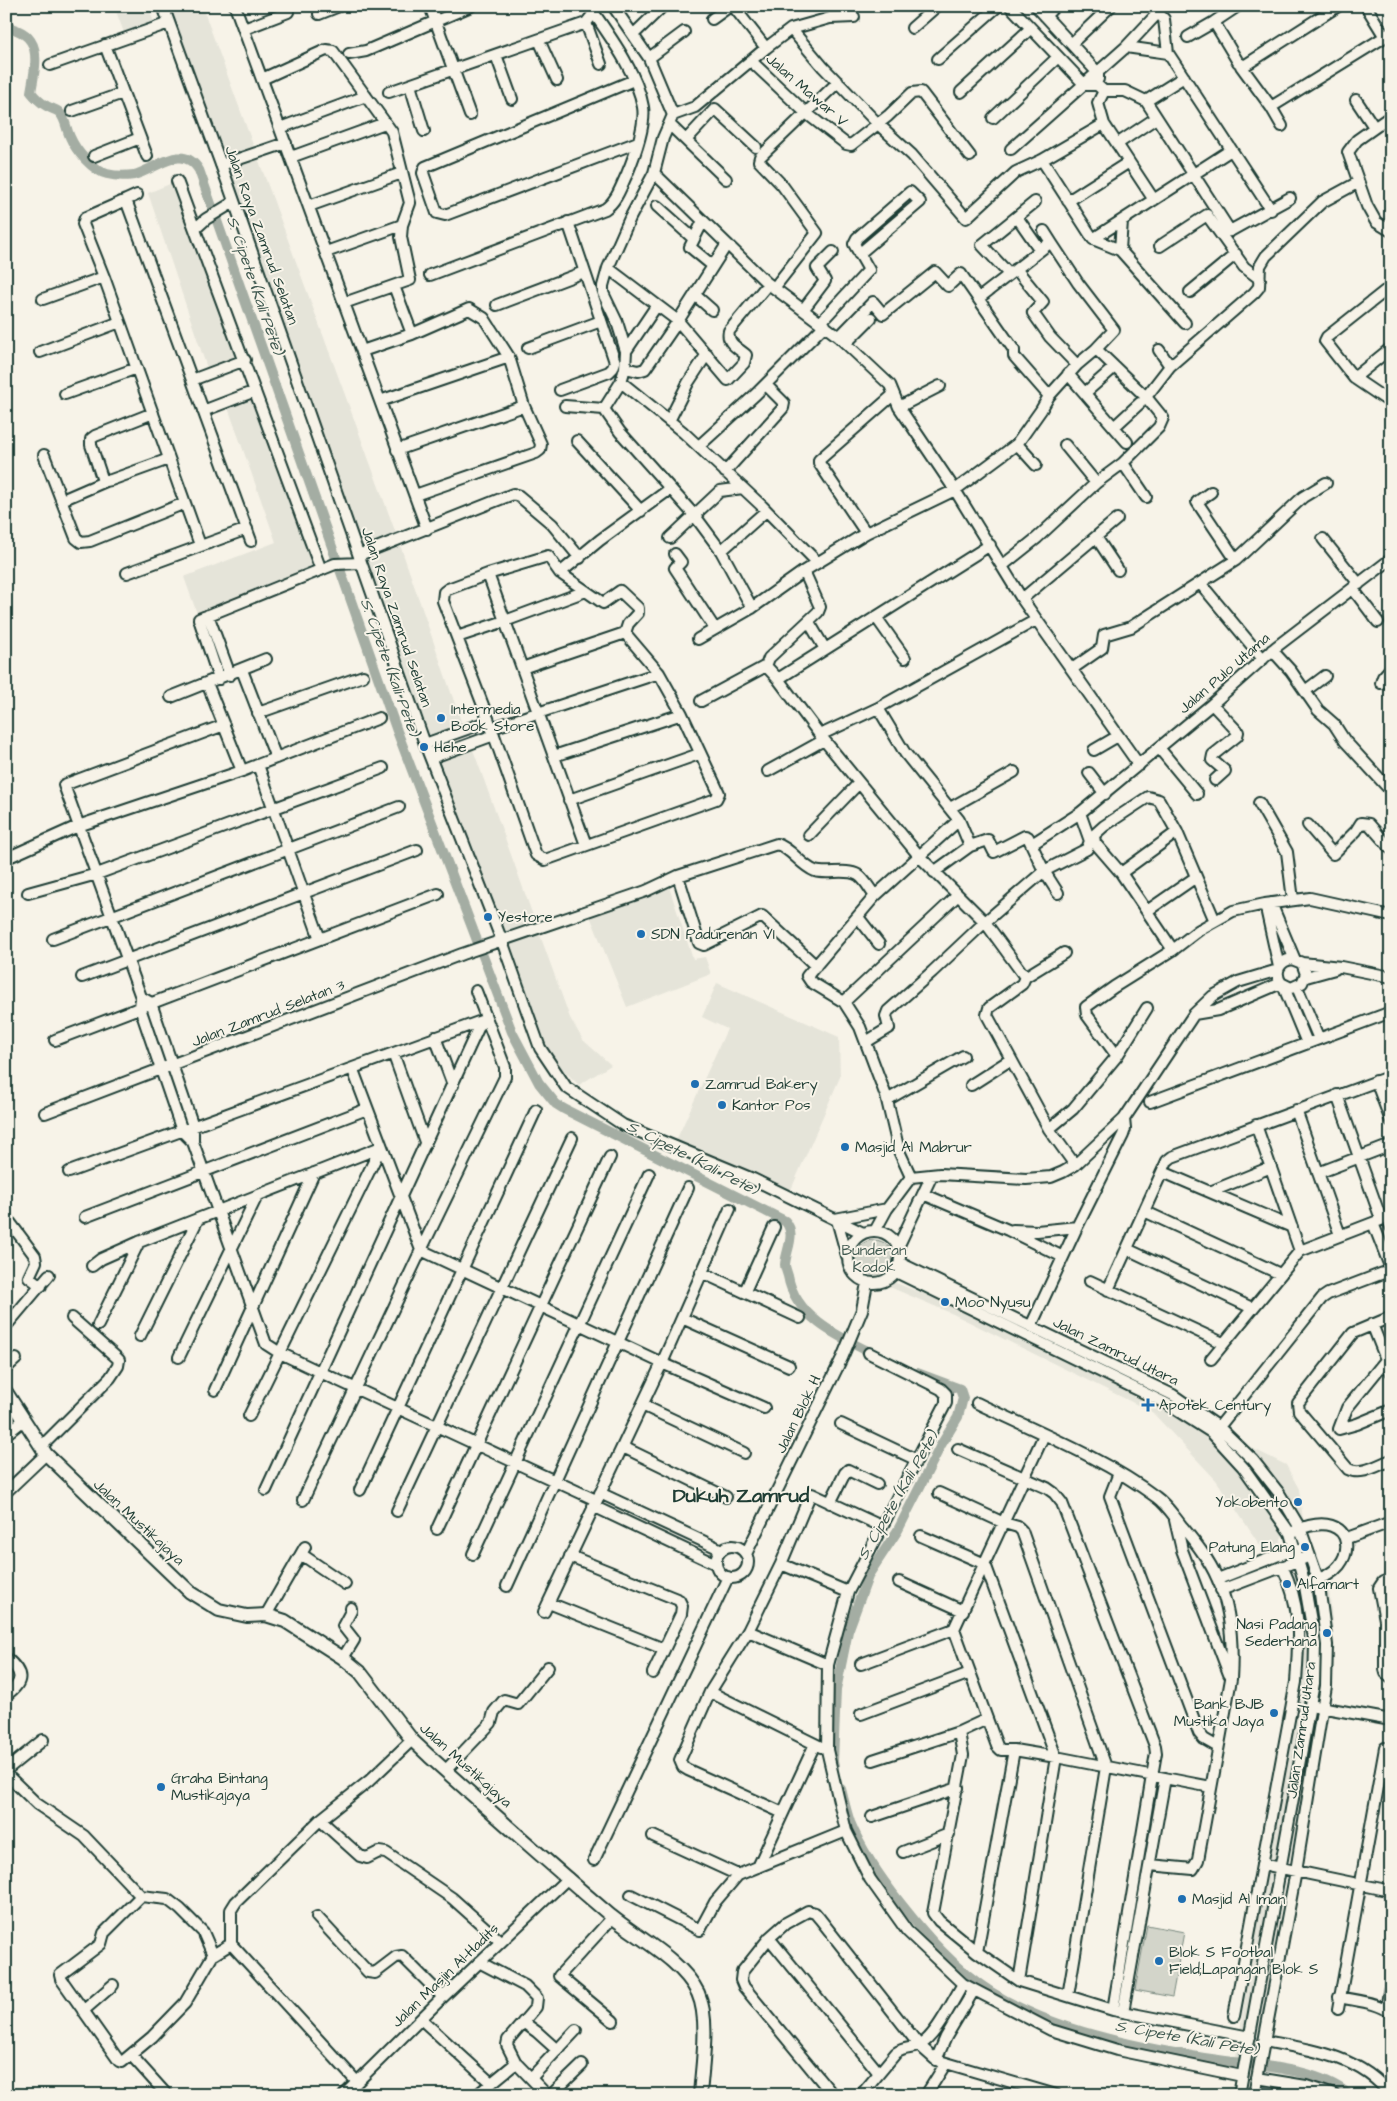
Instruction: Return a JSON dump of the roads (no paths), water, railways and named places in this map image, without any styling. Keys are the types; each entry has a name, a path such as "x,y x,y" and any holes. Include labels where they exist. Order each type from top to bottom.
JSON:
{"main road":[{"name":"Jalan Mustikajaya","path":"7,1395 43,1450 190,1592 219,1610 247,1616 266,1615 285,1621 343,1658 360,1672 412,1740 613,1917 683,1972 693,1984 702,2006 700,2095"}],"street":[{"name":"Jalan Raya Zamrud Selatan","path":"163,6 221,165 359,561 499,942 540,1048 566,1087 623,1125 753,1179 863,1233"},
{"path":"235,6 427,528"},
{"path":"319,14 339,6"},
{"path":"430,6 470,115"},
{"path":"349,54 366,52 436,23 471,6"},
{"path":"613,6 649,58 671,119 686,140 726,179"},
{"path":"633,35 663,6"},
{"path":"712,19 731,6 766,48"},
{"path":"912,28 937,6"},
{"path":"938,59 998,6"},
{"path":"1010,6 1085,85 1125,91 1146,101 1230,232 1290,198"},
{"path":"1036,6 1098,73 1101,88 1098,104 1104,124 1154,200"},
{"path":"1045,16 1056,6"},
{"path":"1071,44 1111,6"},
{"path":"1188,36 1214,22 1237,6"},
{"path":"1241,66 1244,66 1338,6"},
{"path":"1271,107 1388,35 1366,6"},
{"path":"591,10 586,23 601,64"},
{"path":"430,275 605,209 613,204 633,161 642,127 643,108 628,66 591,10"},
{"path":"244,28 288,12"},
{"path":"1011,149 1098,73 1156,15 1160,15 1164,19 1168,53 1270,210"},
{"path":"604,409 621,382 625,368 626,351 617,322 602,290 608,268 630,218 654,173 663,138 671,119 695,107 791,29 830,18 854,17"},
{"path":"1214,22 1282,126"},
{"path":"50,64 169,23"},
{"path":"389,92 454,71 586,23"},
{"path":"791,29 878,124 912,155 966,218 1016,172 1042,160 1104,124"},
{"path":"961,92 1030,29"},
{"path":"649,58 684,32"},
{"path":"539,40 557,80"},
{"path":"105,46 147,156"},
{"path":"1126,47 1168,53"},
{"path":"262,79 326,50 333,51 392,132 410,203 402,225 401,237 410,280 344,303"},
{"path":"496,55 512,99"},
{"path":"993,118 1058,56"},
{"name":"Jalan Mawar V","path":"751,61 806,113 846,144 851,145 878,124 912,93 921,92 970,156"},
{"path":"1146,101 1184,77"},
{"path":"634,80 425,167 423,173 437,213 445,216 638,142"},
{"path":"608,268 678,321 728,380 744,364 746,355 729,341 727,337 729,331 817,233 782,185 759,161 760,157 838,82"},
{"path":"410,85 424,131"},
{"path":"72,111 123,93"},
{"path":"280,128 366,96"},
{"path":"1356,100 1374,126"},
{"path":"686,140 716,109 756,147"},
{"path":"1389,228 1376,222 1357,182 1348,152 1357,140 1374,126 1391,116"},
{"path":"1117,144 1156,118"},
{"path":"291,157 385,123"},
{"path":"94,156 140,138"},
{"path":"221,165 286,143"},
{"path":"1094,239 1231,150"},
{"path":"1042,160 1094,239 1120,250 1185,323"},
{"path":"1068,202 1129,162"},
{"path":"654,173 771,286 843,340 890,385 892,395 899,407 955,490 1022,599 1139,765"},
{"path":"309,206 402,174"},
{"path":"177,181 245,360 321,570"},
{"path":"1114,427 1143,400 1170,366 1254,293 1259,287 1260,266 1274,247 1322,202 1357,182"},
{"path":"699,446 766,385 869,270 859,254 854,244 857,238 910,192 920,202 859,254"},
{"path":"137,195 83,220 83,224 104,277 200,545"},
{"path":"126,200 251,541"},
{"path":"195,229 206,219 234,202"},
{"path":"1035,202 982,245 1043,302 1033,313 1050,337 1076,365"},
{"path":"657,206 694,238"},
{"path":"1160,246 1207,216 1244,267 1260,279"},
{"path":"1017,217 1040,250"},
{"path":"1120,250 1122,220"},
{"path":"703,221 690,247 714,266"},
{"path":"560,390 609,372 614,368 614,362 568,222"},
{"path":"326,252 402,225"},
{"path":"698,640 752,608 804,570 866,532 955,490 1017,444 1049,396 1076,365 1096,349 1114,330 1078,283 1044,231"},
{"path":"979,298 1051,242"},
{"path":"625,368 645,369 727,244"},
{"path":"803,310 825,281 817,268 833,252"},
{"path":"1190,292 1236,254"},
{"path":"497,305 584,272"},
{"path":"843,340 873,302 883,314 935,272 948,286 961,274 1014,350 1014,356 1049,396"},
{"path":"43,300 104,277"},
{"path":"394,286 412,334"},
{"path":"1391,292 1385,291 1325,339 1326,343 1354,378 1391,404"},
{"path":"695,295 712,310"},
{"path":"626,351 657,305"},
{"path":"362,351 412,334 468,309 484,318 509,357 524,406 541,444 540,450 536,453 415,496"},
{"path":"843,340 871,318"},
{"path":"528,348 601,321"},
{"path":"40,352 120,322"},
{"path":"1354,378 1391,348"},
{"path":"1002,566 1037,538 1096,483 1123,463 1159,427 1162,421 1162,418 1096,349"},
{"path":"1159,350 1170,366"},
{"path":"669,421 688,383 707,354"},
{"path":"380,401 509,357"},
{"path":"192,380 245,360"},
{"path":"65,394 137,368"},
{"path":"1085,393 1110,371"},
{"path":"1068,374 1127,442"},
{"path":"621,382 699,446 817,562"},
{"path":"725,472 783,408 784,403 766,385"},
{"path":"899,407 940,386"},
{"path":"203,411 255,391"},
{"path":"866,532 819,463 819,460 892,395"},
{"path":"397,450 524,406"},
{"path":"565,406 604,409"},
{"path":"604,409 620,432 695,516 721,552 752,608"},
{"path":"106,481 102,478 91,440 96,436 153,413"},
{"path":"577,441 641,511"},
{"path":"1017,444 1036,465"},
{"path":"1065,445 1096,483"},
{"path":"44,455 76,538 81,542 86,542 185,503"},
{"path":"62,500 106,481 169,459"},
{"path":"1123,463 1146,497"},
{"path":"1072,670 1102,648 1104,635 1131,627 1236,560 1303,497 1326,483"},
{"path":"670,538 720,491 743,488"},
{"path":"560,573 600,540 670,489"},
{"path":"1211,492 1197,502 1236,560"},
{"path":"219,679 199,619 335,564 359,561 427,528 513,494 519,496 548,520 580,558"},
{"path":"721,552 766,511"},
{"path":"1022,599 1117,519"},
{"path":"127,573 247,529"},
{"path":"1096,537 1118,570"},
{"path":"1323,540 1356,586 1378,622"},
{"path":"778,679 990,545"},
{"path":"675,554 681,562 675,568 714,629"},
{"path":"548,556 560,573 603,602 620,591 638,608 638,613 628,624 625,633 659,673 682,714 719,793 716,799 545,860 536,855 492,728 443,601 444,592 488,574 548,556"},
{"name":"Jalan Pulo Utama","path":"1032,844 1080,813 1105,794 1212,704 1272,650 1391,559"},
{"path":"701,701 766,666 769,658 818,612 820,606 804,570"},
{"path":"488,574 536,713 554,756 586,846"},
{"path":"1200,583 1263,659"},
{"path":"457,637 586,591"},
{"path":"208,615 230,675"},
{"path":"876,617 905,658"},
{"path":"768,771 822,737 1036,620"},
{"path":"808,622 825,650"},
{"path":"522,668 625,633"},
{"path":"1272,650 1291,671 1322,714 1334,724 1345,741 1391,791"},
{"path":"171,697 266,659"},
{"path":"766,666 920,857 985,922 1024,977"},
{"path":"1381,683 1383,677 1391,668"},
{"path":"242,670 276,758"},
{"path":"426,744 492,728 659,673"},
{"path":"258,712 363,676"},
{"path":"1305,691 1326,676"},
{"path":"207,683 242,771"},
{"path":"1212,704 1238,732 1237,736 1212,755 1212,760 1224,771 1215,780"},
{"path":"878,708 905,753 959,820 970,846"},
{"path":"554,756 682,714"},
{"path":"9,857 78,826 242,771 378,718"},
{"path":"193,1142 182,1131 140,1008 141,996 64,784 224,725"},
{"path":"431,758 492,728"},
{"path":"1094,750 1118,736"},
{"path":"1159,748 1197,794"},
{"path":"570,800 700,754"},
{"path":"258,765 320,939"},
{"path":"28,893 97,874 383,768"},
{"path":"950,808 1014,772"},
{"path":"1089,774 1105,794"},
{"path":"809,835 859,783"},
{"path":"1173,950 1121,873 1095,843 1094,835 1104,826 1148,796 1159,800 1177,832 1215,921"},
{"path":"1259,803 1287,852 1293,900"},
{"path":"53,940 399,807"},
{"path":"866,1042 889,1028 886,1016 888,1011 985,922 1044,872 1088,849 1090,841 1080,813"},
{"path":"911,1177 899,1150 887,1100 860,1027 844,1002 808,979 807,976 875,896 959,820"},
{"path":"1308,825 1333,854 1356,831 1361,823 1369,824 1389,844"},
{"path":"1121,873 1177,832"},
{"path":"934,872 970,846 988,840 994,852 1025,836 1032,844 1044,872 1058,893"},
{"name":"Jalan Zamrud Selatan 3","path":"45,1114 464,954 646,891 678,876 777,844 784,846 807,867 818,872 855,874 861,877 875,896"},
{"path":"82,977 417,850"},
{"path":"678,876 699,943 704,945 762,916 816,966"},
{"path":"1147,911 1196,877"},
{"path":"55,1040 438,894"},
{"path":"844,1002 958,895"},
{"path":"1117,1056 1087,1015 1086,1007 1173,950 1199,930 1233,911 1268,903 1310,898 1391,916"},
{"path":"1268,903 1299,962 1305,968 1306,977 1297,987 1288,988 1282,984"},
{"path":"1268,903 1278,976 1307,1043"},
{"path":"858,917 879,944"},
{"path":"1064,953 1024,977 1022,984 989,1008 987,1015 1049,1129 1075,1165"},
{"path":"875,1231 887,1209 911,1177 940,1174 1026,1179 1051,1177 1075,1165 1124,1119 1194,1014 1213,996 1238,982 1278,969 1286,961 1341,967 1391,977"},
{"path":"1306,977 1341,967"},
{"path":"1194,1014 1218,1010 1282,984"},
{"path":"1297,987 1318,1039"},
{"path":"303,1500 506,1074 484,1020 476,991"},
{"path":"141,996 151,1003 193,1126 193,1142 266,1344 280,1353 320,1372 596,1500 716,1564 720,1572 728,1577 737,1577 744,1571 748,1563 746,1554 741,1549 735,1546 728,1546 718,1554 716,1564"},
{"path":"1049,1129 1073,1109 1117,1056 1147,1008"},
{"path":"1150,1102 1391,1012"},
{"path":"69,1172 353,1070 393,1053 484,1020"},
{"path":"266,1490 425,1142 484,1020"},
{"path":"436,1037 452,1084"},
{"path":"393,1053 425,1142"},
{"path":"887,1100 963,1056"},
{"path":"971,1085 1010,1060"},
{"path":"353,1070 421,1250 462,1271 764,1408"},
{"path":"1108,1290 1167,1161 1256,1125 1391,1076"},
{"path":"1376,1081 1391,1121"},
{"path":"1219,1426 1322,1298 1391,1269 1384,1220 1337,1095"},
{"path":"86,1218 367,1109"},
{"path":"360,1490 536,1110"},
{"path":"1296,1110 1340,1235"},
{"path":"1031,1326 1077,1227 1124,1135 1124,1119"},
{"path":"1256,1125 1300,1251"},
{"path":"397,1511 572,1138"},
{"path":"1318,1173 1391,1145"},
{"path":"92,1266 101,1259 139,1242 381,1147"},
{"path":"249,1416 381,1147"},
{"path":"437,1529 610,1157"},
{"path":"1210,1192 1271,1167"},
{"path":"1163,1172 1292,1227"},
{"path":"215,1390 314,1173"},
{"path":"473,1554 649,1174"},
{"path":"887,1209 834,1218 853,1274 867,1283 883,1282 898,1268 898,1247 932,1175"},
{"path":"507,1586 688,1188"},
{"path":"923,1194 1008,1230 1063,1257"},
{"path":"180,1357 257,1196"},
{"path":"664,1649 547,1607 662,1363 730,1209"},
{"path":"1144,1211 1280,1274"},
{"path":"6,1217 35,1256 36,1262 29,1277 41,1286"},
{"path":"140,1336 198,1219"},
{"path":"1211,1359 1300,1251 1384,1220"},
{"path":"745,1291 774,1227"},
{"path":"1008,1230 1036,1231 1077,1227"},
{"path":"847,1260 849,1249 854,1239 863,1233 875,1231 885,1233 893,1238 898,1247"},
{"path":"98,1325 139,1242"},
{"path":"1127,1249 1252,1308"},
{"name":"Jalan Zamrud Utara","path":"898,1268 1031,1326 1093,1362"},
{"name":"Jalan Zamrud Utara","path":"898,1268 1110,1370 1173,1395 1219,1426 1258,1467 1279,1493 1300,1528 1318,1579 1327,1645 1326,1686 1296,1871 1254,2095"},
{"path":"701,1272 800,1318"},
{"path":"6,1326 49,1275"},
{"path":"1090,1282 1223,1343"},
{"name":"Jalan Blok H","path":"746,1554 842,1358 862,1310 867,1283"},
{"path":"1391,1317 1354,1333 1298,1403 1299,1411 1348,1469 1354,1472 1363,1471 1391,1460"},
{"path":"6,1492 110,1378 118,1366 118,1360 72,1318"},
{"path":"682,1318 789,1366"},
{"path":"1372,1324 1391,1372"},
{"path":"870,1353 940,1389 946,1394 946,1402 918,1460 881,1526 848,1592 828,1664 826,1750 846,1831 870,1879 907,1931 963,1984 974,1990 1051,2030 1117,2050 1242,2073"},
{"path":"6,1368 16,1359"},
{"path":"1339,1429 1347,1408 1386,1360"},
{"name":"Jalan Zamrud Utara","path":"1110,1370 1211,1432 1244,1467 1290,1533 1304,1581 1315,1644 1314,1683 1282,1868 1238,2095"},
{"path":"977,1403 1119,1473 1156,1497 1195,1543 1218,1578 1230,1626 1231,1679 1226,1715 1218,1747 1196,1866 1193,1869 1187,1870 1150,1865"},
{"path":"642,1405 744,1453"},
{"path":"1324,1440 1339,1429 1391,1410"},
{"path":"6,1434 24,1420"},
{"path":"841,1424 918,1460"},
{"path":"861,1664 954,1629 1044,1436"},
{"path":"623,1447 726,1497"},
{"path":"958,1449 1054,1492 1062,1503 1155,1746 1156,1753 1118,2011"},
{"path":"830,1503 848,1470 877,1484"},
{"path":"1119,1473 1110,1496 1200,1732 1204,1739 1218,1747"},
{"path":"939,1493 1004,1523 1018,1527 1022,1532 1106,1767 1068,1996"},
{"path":"783,1813 683,1767 680,1760 710,1692 748,1631 781,1564 810,1495 812,1494 881,1526"},
{"path":"596,1500 722,1550"},
{"path":"1175,1518 1182,1550 1231,1679"},
{"path":"1347,1538 1391,1522"},
{"path":"1290,1533 1300,1528 1327,1524 1341,1531 1347,1538 1348,1546 1342,1562 1318,1579 1304,1581"},
{"path":"921,1536 985,1564 1056,1758 1019,1981"},
{"path":"266,1615 303,1551 345,1584"},
{"path":"1218,1578 1309,1552"},
{"path":"1221,1590 1282,1566 1296,1555"},
{"path":"570,1556 678,1600 682,1606 681,1614 653,1673"},
{"path":"781,1564 848,1592"},
{"path":"1234,2016 1296,1682 1299,1641 1292,1587 1282,1566"},
{"path":"594,1860 728,1577"},
{"path":"1391,1579 1383,1582 1379,1588 1385,1620 1385,1669 1391,1677"},
{"path":"899,1582 963,1611"},
{"path":"343,1658 354,1640 342,1626 351,1608"},
{"path":"954,1629 997,1746 1001,1750 1014,1750 1212,1787"},
{"path":"748,1631 828,1664"},
{"path":"6,1658 20,1674 20,1680 15,1689 6,1695"},
{"path":"446,1771 491,1723 494,1712 504,1700 518,1704 548,1668"},
{"path":"862,1714 970,1673"},
{"path":"710,1692 826,1750"},
{"path":"1310,1705 1391,1720"},
{"path":"873,1760 959,1732 987,1719"},
{"path":"1288,1724 1306,1726"},
{"path":"959,1732 963,1755 933,1913 977,1952 1019,1981 1118,2011 1249,2039"},
{"path":"6,1770 43,1740"},
{"path":"357,2082 231,1944 231,1916 236,1902 320,1820 369,1781 412,1740"},
{"path":"758,1867 815,1744"},
{"path":"1338,2009 1360,1884 1386,1771 1385,1748"},
{"path":"977,1952 1014,1750"},
{"path":"6,1774 37,1804 84,1836 141,1896 167,1899 180,1909 203,1932 213,1955"},
{"path":"1118,2011 1150,1865 1165,1778"},
{"path":"872,1817 958,1788"},
{"path":"320,1820 360,1856 367,1858 379,1852 386,1852 452,1898 500,1941"},
{"path":"631,1895 700,1930 715,1902 738,1875 846,1831"},
{"path":"903,1852 949,1834"},
{"path":"652,1836 738,1875"},
{"path":"1262,1864 1391,1891"},
{"name":"Jalan Masjin Al-Hadits","path":"344,2095 500,1941 568,1878"},
{"path":"141,1896 104,1933 101,1944 60,1975 119,2061 122,2062 152,2037 185,2003 213,1955 231,1944"},
{"path":"833,2095 744,1987 741,1980 742,1972 769,1938 786,1923 808,1911 815,1913 919,2046 941,2061 1056,2095"},
{"path":"317,1916 368,1972 375,1973 396,1957 402,1956 443,1997"},
{"path":"613,1917 558,1976 613,2021"},
{"path":"769,1938 879,2073"},
{"path":"479,1962 525,1986 537,1998 536,2006 508,2040 507,2045 516,2063 549,2095 582,2065"},
{"path":"1339,1997 1388,2011 1391,1981"},
{"path":"861,2095 902,2048 919,2046 932,2033 963,1984"},
{"path":"83,2011 113,1985"},
{"path":"926,2095 941,2061 946,2038 974,1990"},
{"path":"421,2019 485,2090 516,2063"},
{"path":"523,2022 538,2032 557,2050"},
{"path":"531,2078 576,2030"},
{"path":"1264,2043 1329,2055 1348,2062 1373,2077 1390,2095"},
{"path":"131,2055 167,2095"},
{"path":"1257,2076 1306,2086 1334,2095"}],"waterway":[{"name":"S. Cipete (Kali Pete)","path":"6,27 27,36 32,43 35,51 35,71 31,92 43,104 59,112 76,148 85,159 101,172 110,175 134,175 177,158 185,158 192,162 199,170 397,731 512,1032 539,1083 556,1104 564,1109 785,1221 791,1236 785,1266 792,1291 800,1304 810,1315 835,1334 876,1355"},
{"name":"S. Cipete (Kali Pete)","path":"834,1766 836,1690 848,1631 869,1574 898,1530 941,1445 958,1417 963,1398 960,1389 917,1373"},
{"name":"S. Cipete (Kali Pete)","path":"841,1789 855,1833 866,1855 887,1886 943,1953 966,1974 991,1992 1040,2017 1094,2035 1177,2054 1300,2072 1335,2085 1349,2095"}],"place":[{"name":"Intermedia Book Store","path":"441,718"},
{"name":"Hehe","path":"424,747"},
{"name":"Yestore","path":"488,917"},
{"name":"SDN Padurenan VI","path":"641,934"},
{"name":"Zamrud Bakery","path":"695,1084"},
{"name":"Kantor Pos","path":"722,1105"},
{"name":"Masjid Al Mabrur","path":"845,1147"},
{"name":"Moo Nyusu","path":"945,1302"},
{"name":"Apotek Century","path":"1148,1405"},
{"name":"Yokobento","path":"1298,1502"},
{"name":"Patung Elang","path":"1305,1547"},
{"name":"Alfamart","path":"1287,1584"},
{"name":"Nasi Padang Sederhana","path":"1327,1633"},
{"name":"Bank BJB Mustika Jaya","path":"1274,1713"},
{"name":"Graha Bintang Mustikajaya","path":"161,1787"},
{"name":"Masjid Al Iman","path":"1182,1899"},
{"name":"Blok S Footbal Field;Lapangan Blok S","path":"1159,1961"}],"district":[{"name":"Dukuh Zamrud","path":"741,1495"}],"park label":[{"name":"Bunderan Kodok","path":"874,1258"}]}
